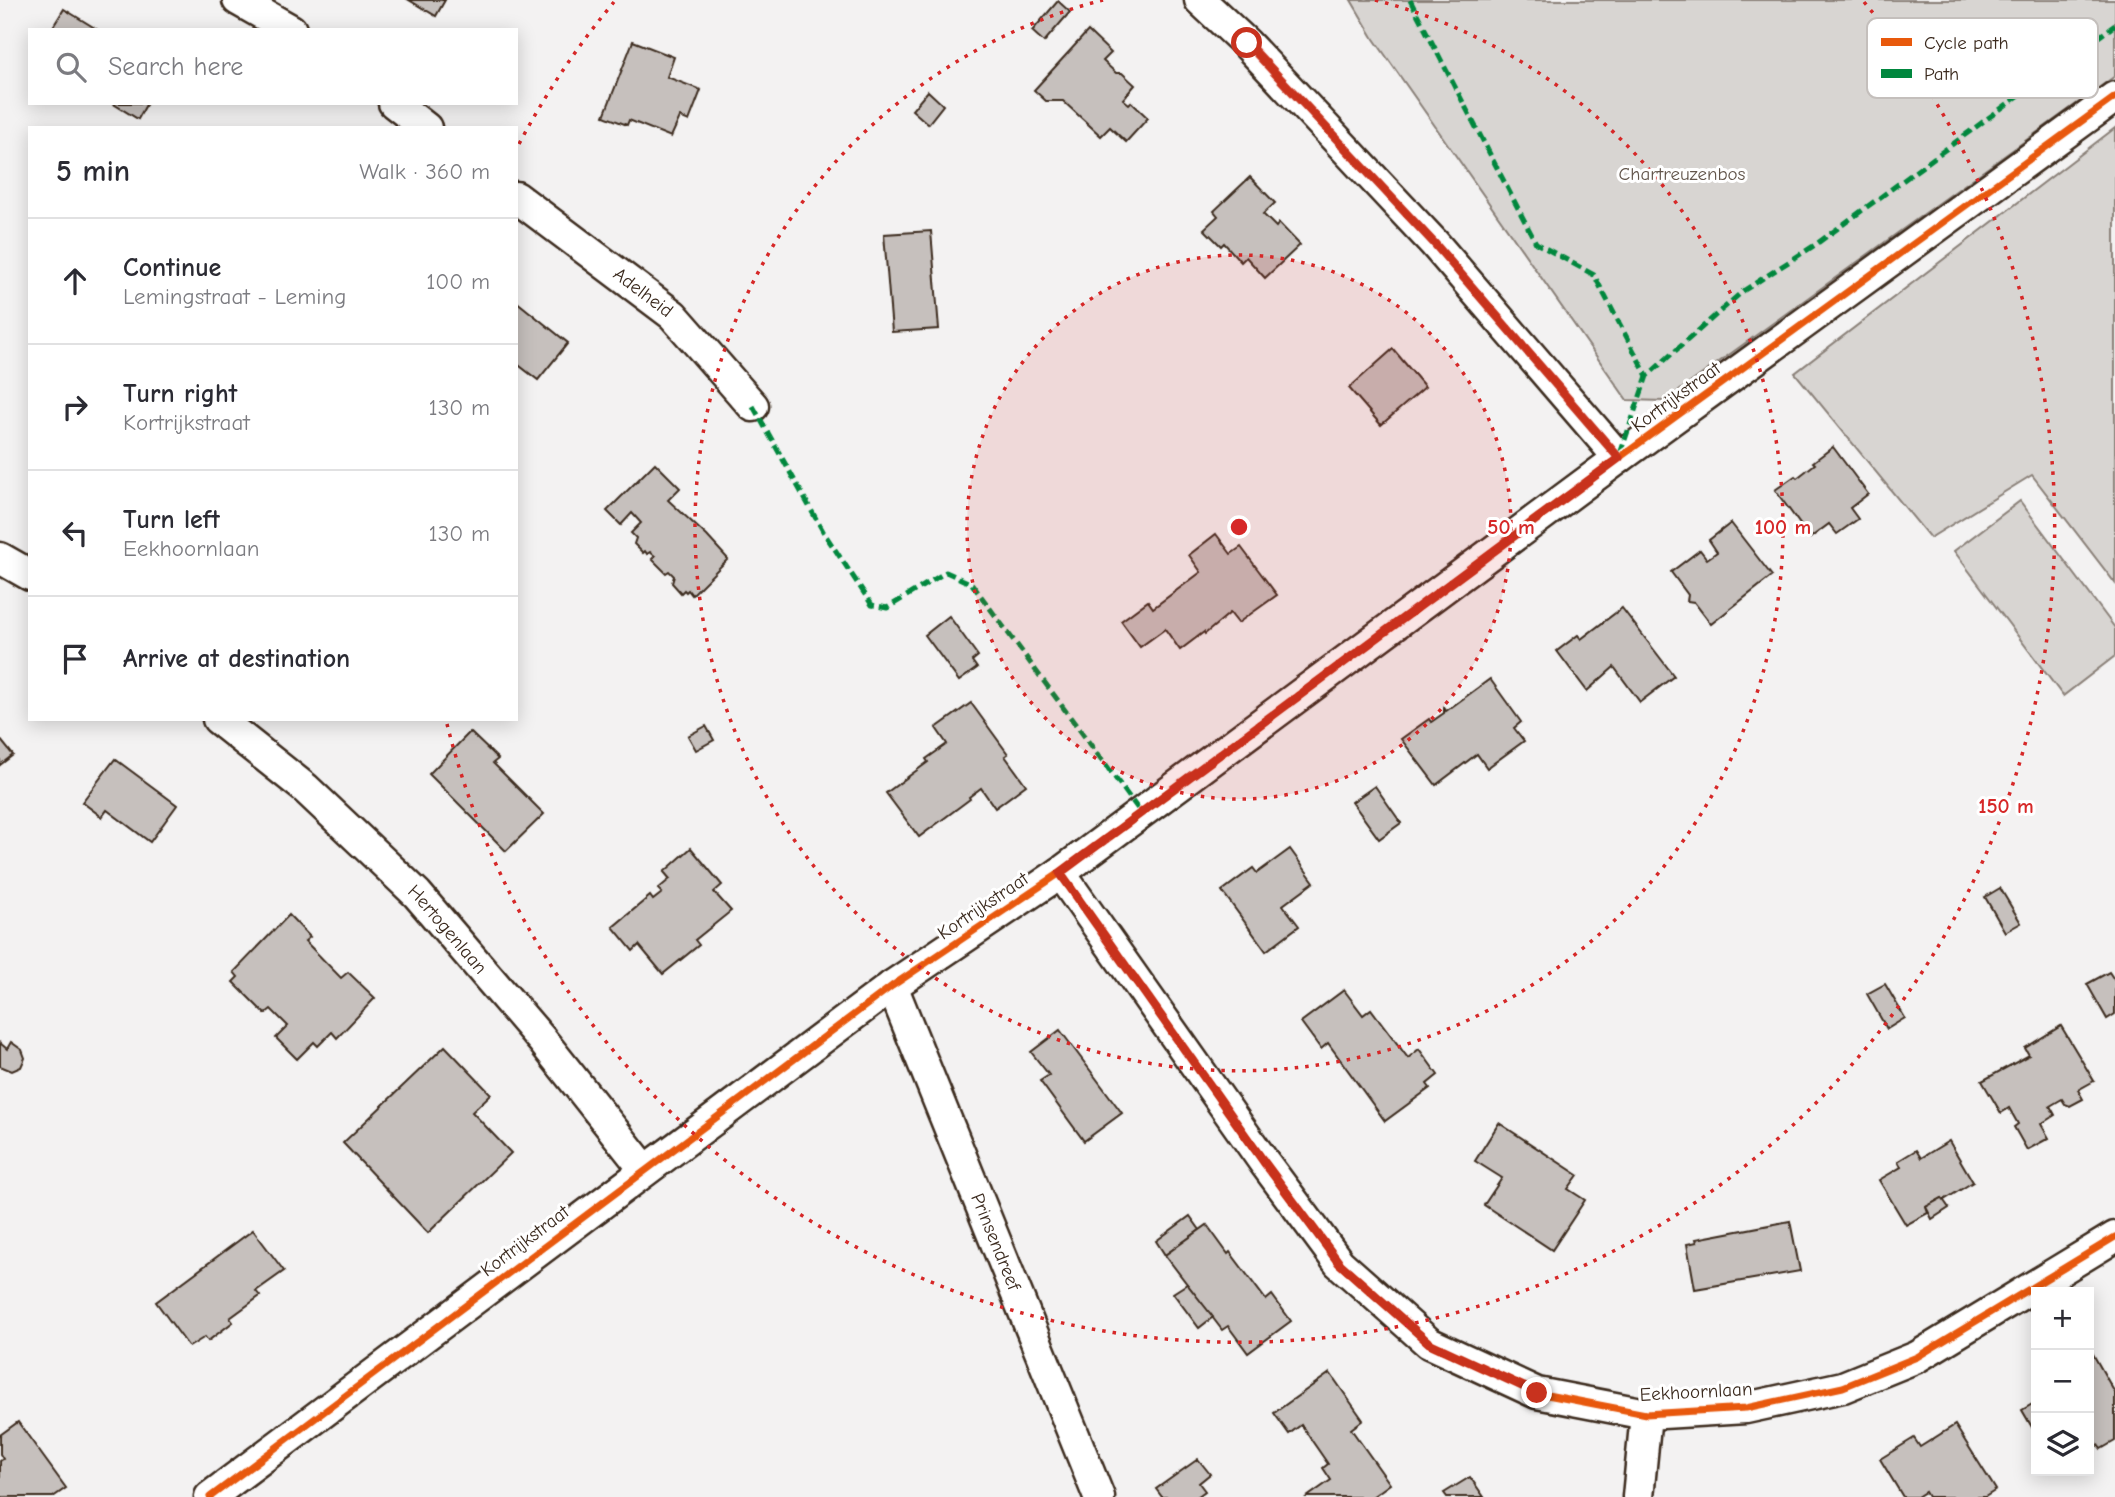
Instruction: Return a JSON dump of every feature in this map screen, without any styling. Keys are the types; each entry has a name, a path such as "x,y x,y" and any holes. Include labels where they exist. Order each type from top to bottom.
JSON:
{"street":[{"path":"238,0 287,28"},
{"path":"1200,0 1247,43 1434,243 1619,458"},
{"name":"Kortrijkstraat","path":"210,1497 892,986 1060,873 1619,458 2115,97"},
{"path":"397,105 423,126"},
{"name":"Adelheid","path":"518,199 673,316 753,406"},
{"path":"0,558 28,574"},
{"name":"Hertogenlaan","path":"221,721 305,788 416,894 542,1040 645,1170"},
{"name":"Eekhoornlaan","path":"1060,873 1264,1162 1339,1263 1429,1343 1537,1393 1646,1414 1746,1408 1843,1387 1917,1357 2115,1237"},
{"name":"Prinsendreef","path":"892,986 1099,1497"},
{"path":"1637,1497 1646,1414"}],"green space":[{"name":"Chartreuzenbos","path":"1351,0 2115,0 2115,76 2098,88 2098,18 1867,18 1867,98 2085,98 1665,401 1627,400 1374,39"},
{"path":"2115,128 2115,583 2032,475 1930,538 1795,373"},
{"path":"2020,501 2115,628 2115,656 2063,696 1954,551"}],"building":[{"path":"409,0 445,0 436,16"},
{"path":"1058,1 1070,12 1044,42 1032,31"},
{"path":"64,9 95,28 52,28"},
{"path":"1088,31 1111,53 1103,61 1135,85 1123,99 1129,104 1131,102 1148,118 1126,142 1110,127 1101,136 1063,101 1046,101 1034,90"},
{"path":"633,41 674,57 667,77 701,90 689,121 680,117 671,137 629,120 627,125 604,116"},
{"path":"928,91 943,105 928,124 912,110"},
{"path":"115,105 146,105 138,119"},
{"path":"1250,177 1275,203 1263,214 1276,227 1279,223 1300,245 1265,278 1246,257 1241,262 1224,243 1221,246 1204,229 1218,216 1214,211"},
{"path":"931,231 939,329 892,332 884,234"},
{"path":"518,303 568,343 538,380 518,365"},
{"path":"1393,349 1425,387 1381,425 1349,388"},
{"path":"1833,447 1868,494 1850,508 1858,519 1837,534 1829,524 1810,538 1775,490 1795,476 1797,478"},
{"path":"655,463 680,488 668,500 728,559 692,595 688,590 681,593 672,583 674,576 669,571 666,573 652,559 655,556 650,552 643,553 634,544 636,538 631,533 641,523 632,513 621,525 607,511"},
{"path":"1731,523 1772,576 1711,624 1694,602 1687,601 1688,595 1671,572 1700,550 1707,559 1717,552 1709,540"},
{"path":"1216,534 1231,554 1241,547 1277,595 1238,623 1230,613 1180,650 1165,629 1140,647 1121,621 1148,601 1153,608 1201,572 1189,555"},
{"path":"1622,608 1674,676 1640,702 1614,667 1587,691 1557,651 1578,635 1581,639"},
{"path":"949,616 978,656 972,661 977,668 959,681 925,635"},
{"path":"1490,679 1521,722 1514,728 1524,741 1487,768 1477,754 1436,785 1401,739 1429,719 1431,722 1444,713 1444,708 1446,711"},
{"path":"971,703 1008,754 1005,756 1026,785 995,808 981,788 919,837 886,793 928,762 926,759 947,744 936,728"},
{"path":"706,726 714,740 696,750 688,736"},
{"path":"470,732 498,759 493,763 544,814 506,851 429,774"},
{"path":"0,739 13,755 0,765"},
{"path":"115,759 177,805 150,842 107,810 102,817 82,802"},
{"path":"1375,786 1401,823 1379,839 1352,802"},
{"path":"691,848 722,885 714,892 731,911 695,940 699,945 663,974 639,945 633,951 613,927 650,896 653,900 662,893 658,889 670,879 664,872"},
{"path":"1290,849 1314,882 1283,905 1299,926 1266,951 1222,891 1253,868 1257,873"},
{"path":"2000,888 2021,923 2005,932 1985,897"},
{"path":"289,915 310,937 305,941 341,978 348,972 375,998 337,1038 332,1032 318,1046 314,1042 297,1059 276,1038 288,1026 271,1009 265,1014 233,982 238,977 234,972"},
{"path":"2109,972 2115,981 2115,1014 2107,1019 2087,984"},
{"path":"1885,984 1905,1018 1887,1029 1867,994"},
{"path":"1344,990 1363,1015 1371,1009 1408,1058 1419,1049 1438,1075 1427,1084 1430,1088 1385,1121 1328,1043 1321,1049 1301,1022"},
{"path":"2061,1026 2094,1081 2078,1090 2083,1099 2070,1106 2062,1099 2050,1106 2055,1115 2041,1124 2049,1138 2027,1150 2014,1127 2018,1124 2009,1108 2001,1113 1982,1081 2029,1055 2025,1048"},
{"path":"1060,1030 1122,1113 1084,1141 1040,1081 1049,1075 1031,1052"},
{"path":"11,1042 22,1050 25,1058 21,1067 12,1071 0,1066 0,1043 7,1049"},
{"path":"445,1046 491,1094 472,1112 511,1153 428,1233 343,1143"},
{"path":"1499,1123 1578,1175 1568,1189 1585,1200 1552,1250 1484,1205 1502,1178 1475,1161"},
{"path":"1949,1141 1973,1182 1944,1200 1942,1198 1926,1207 1928,1213 1906,1225 1879,1180 1901,1167 1898,1161 1916,1150 1921,1158"},
{"path":"1942,1198 1949,1208 1932,1219 1926,1207"},
{"path":"1190,1216 1200,1230 1165,1255 1156,1241"},
{"path":"1790,1221 1800,1271 1695,1289 1687,1244 1697,1242 1696,1239"},
{"path":"1207,1225 1266,1300 1272,1295 1291,1321 1248,1353 1228,1326 1222,1330 1165,1255"},
{"path":"253,1230 284,1271 256,1291 260,1296 230,1318 233,1322 208,1341 205,1337 189,1347 156,1302"},
{"path":"1187,1284 1213,1317 1199,1328 1173,1293"},
{"path":"2094,1356 2115,1393 2115,1441 2101,1449 2094,1440"},
{"path":"1330,1373 1363,1420 1351,1429 1390,1484 1372,1497 1307,1497 1331,1480 1323,1468 1328,1464 1301,1425 1289,1434 1274,1413"},
{"path":"2031,1405 2031,1425 2022,1410"},
{"path":"18,1422 66,1488 53,1497 0,1497 0,1461 3,1459 0,1454 0,1435"},
{"path":"1955,1425 1996,1490 1985,1497 1928,1497 1925,1492 1917,1497 1903,1497 1880,1459 1914,1438 1920,1447"},
{"path":"1198,1459 1210,1474 1199,1483 1205,1491 1197,1497 1162,1497 1156,1489"},
{"path":"1470,1477 1484,1497 1447,1497 1444,1493"}],"marked path":[{"path":"1410,0 1536,243 1594,275 1647,376"},
{"path":"2098,37 2115,25"},
{"path":"1620,454 1647,376 1743,291 1815,245 2015,98"},
{"path":"753,406 824,533 872,605 887,608 946,572 972,584 1141,813"}],"cycle path":[{"path":"210,1497 892,986 1060,873 1619,458 2115,97"},
{"path":"1060,873 1264,1162 1339,1263 1429,1343 1537,1393 1646,1414 1746,1408 1843,1387 1917,1357 2115,1237"}],"route":[{"path":"1247,43 1434,243 1619,458 1060,873 1264,1162 1339,1263 1429,1343 1537,1393"}]}
